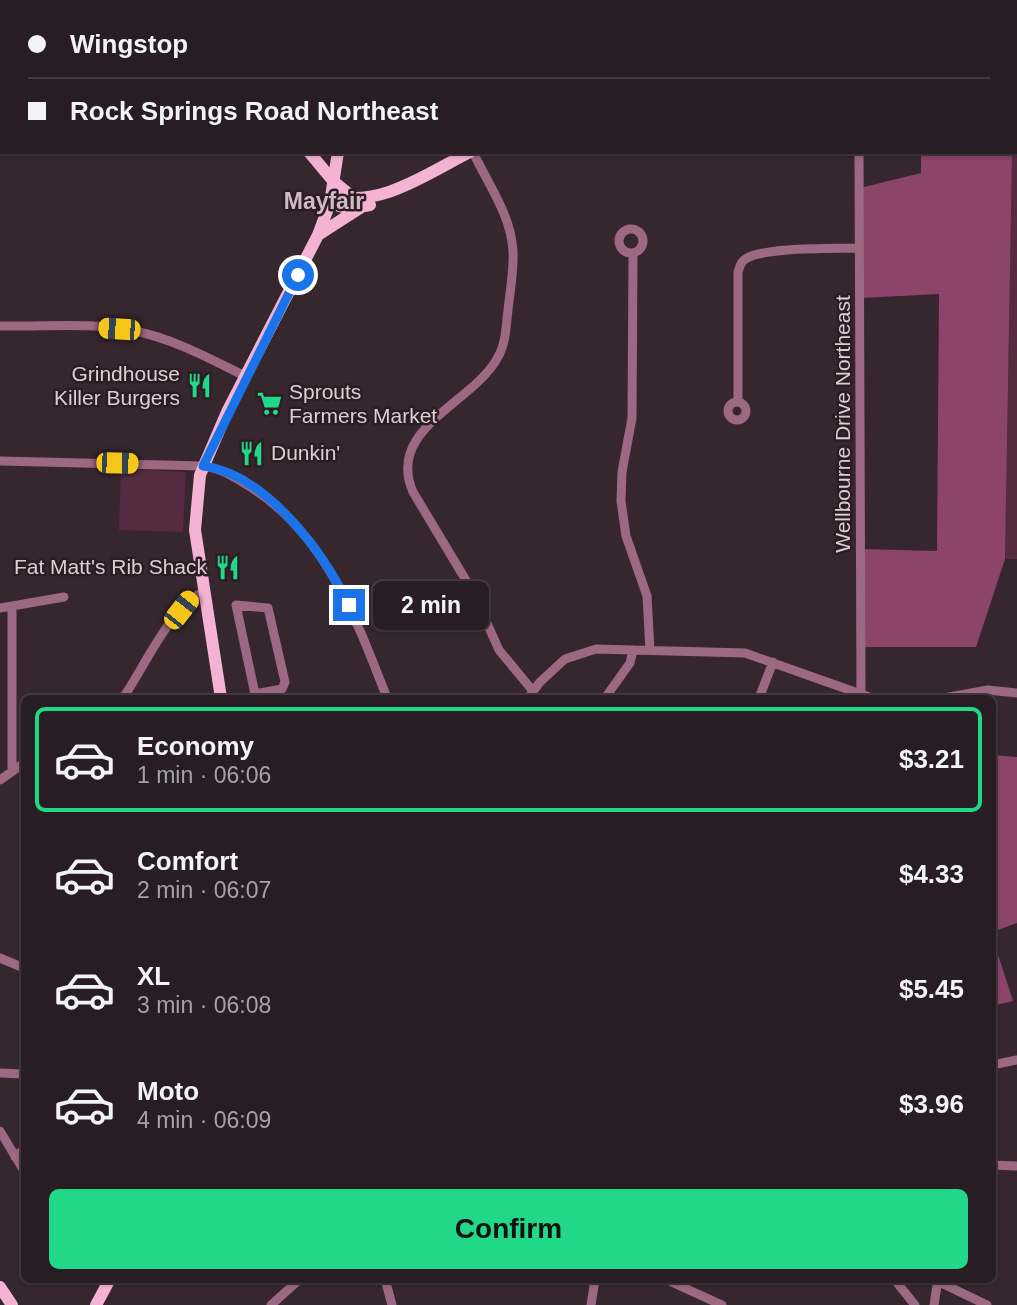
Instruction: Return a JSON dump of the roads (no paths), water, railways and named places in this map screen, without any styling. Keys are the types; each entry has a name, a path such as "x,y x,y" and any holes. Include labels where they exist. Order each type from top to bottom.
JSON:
{"main road":[{"path":"310,154 332,194 358,204"},
{"path":"221,695 218,664 194,530 196,496 203,466 245,376 318,235 332,194 338,154"},
{"path":"318,235 358,204 382,200 387,193 467,154"},
{"path":"332,194 358,204"},
{"path":"96,1305 108,1283"},
{"path":"0,1287 12,1305"}],"street":[{"path":"472,154 504,213 512,239 513,264 504,342 491,368 416,439 409,455 407,474 413,492 473,592 499,650 531,694 555,667 575,654 596,649 745,653 858,695"},
{"name":"Wellbourne Drive Northeast","path":"859,154 861,695"},
{"path":"738,401 738,272 742,263 751,257 789,251 860,248"},
{"path":"633,254 632,418 622,472 621,501 626,536 647,596 650,650"},
{"path":"0,327 102,327 135,331 173,343 245,376"},
{"path":"0,461 203,466 220,469 261,493 294,523 342,590 386,695"},
{"path":"125,695 173,619 190,598 204,591"},
{"path":"0,608 64,597"},
{"path":"254,695 236,605 268,608 285,682 282,689 258,695"},
{"path":"12,607 12,771"},
{"path":"607,695 630,663 633,650"},
{"path":"760,695 773,662"},
{"path":"960,695 988,690 1017,693"},
{"path":"0,780 21,765"},
{"path":"0,958 21,967"},
{"path":"996,1064 1017,1060"},
{"path":"0,1073 21,1074"},
{"path":"0,1130 21,1166"},
{"path":"15,1157 21,1152"},
{"path":"996,1165 1017,1166"},
{"path":"271,1305 296,1283"},
{"path":"386,1283 392,1305"},
{"path":"591,1305 594,1283"},
{"path":"674,1283 722,1305"},
{"path":"897,1283 915,1305"},
{"path":"934,1305 936,1283"},
{"path":"942,1283 987,1305"}],"place":[{"name":"Grindhouse Killer Burgers","path":"200,386"},
{"name":"Sprouts Farmers Market","path":"269,404"},
{"name":"Dunkin'","path":"251,453"},
{"name":"Fat Matt's Rib Shack","path":"227,567"}],"district":[{"name":"Mayfair","path":"324,201"}]}
